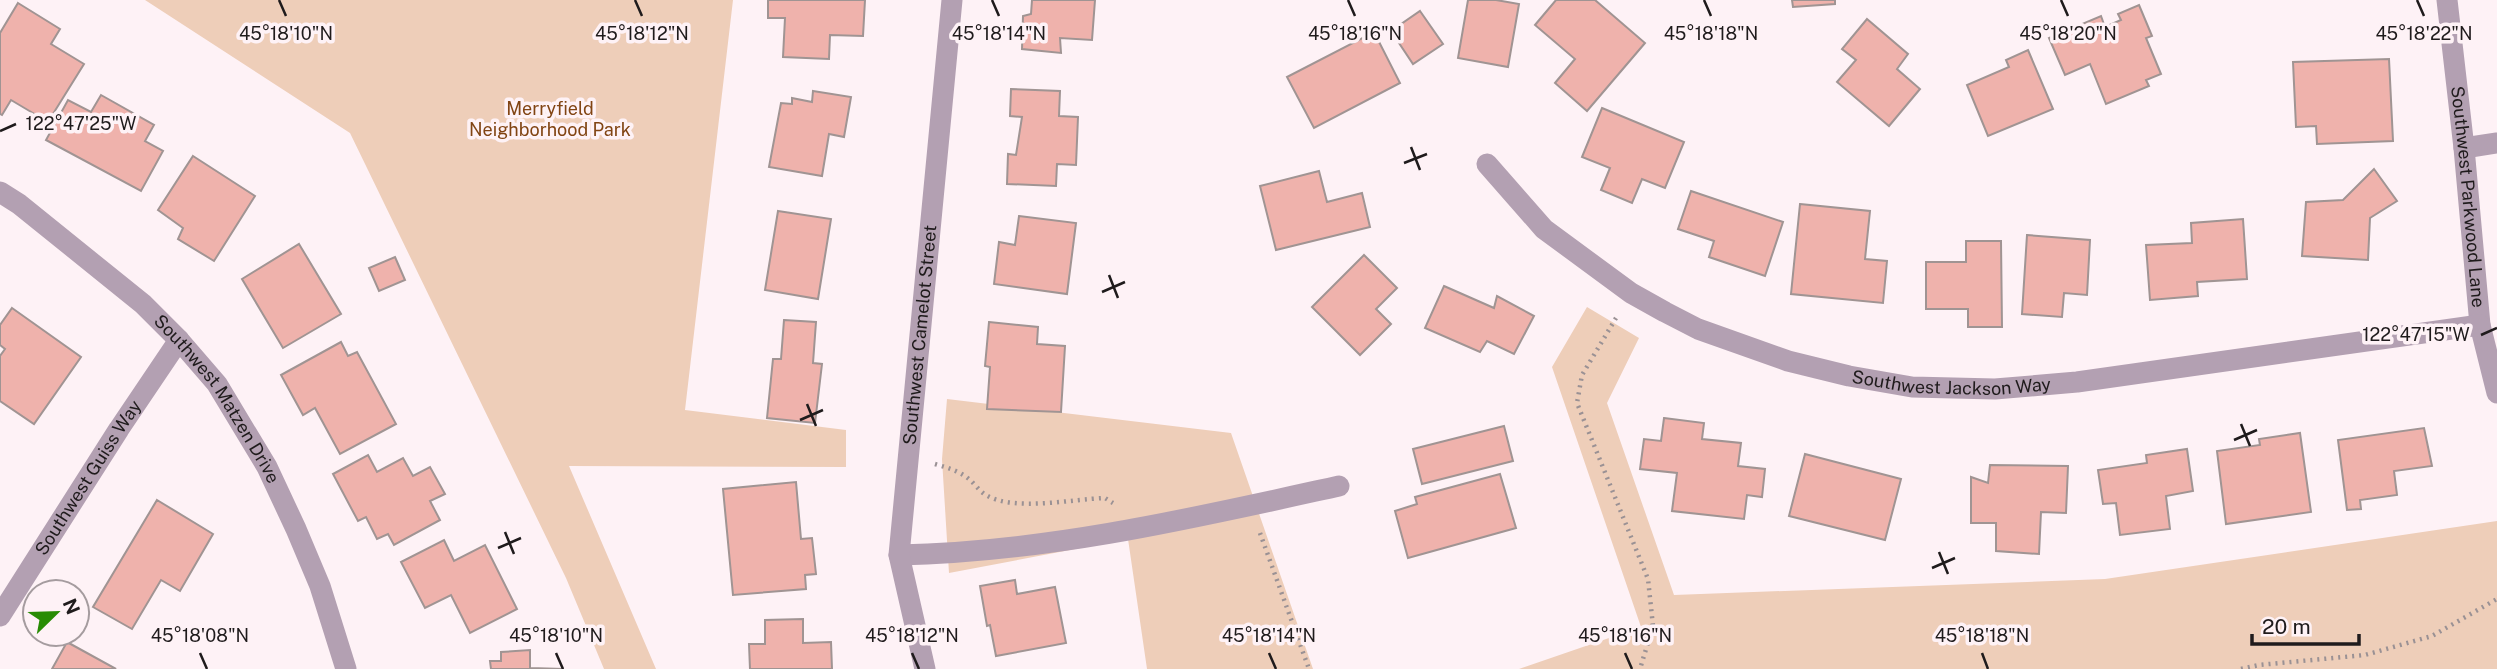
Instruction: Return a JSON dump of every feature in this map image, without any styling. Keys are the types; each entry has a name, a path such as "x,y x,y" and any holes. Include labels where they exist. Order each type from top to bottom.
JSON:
{"street":[{"name":"Southwest Camelot Street","path":"925,669 899,555 952,0"},
{"name":"Southwest Parkwood Lane","path":"2447,0 2480,325 2497,393"},
{"path":"2464,148 2497,143"},
{"name":"Southwest Jackson Way","path":"1487,164 1544,229 1631,293 1698,329 1766,354 1849,376 1912,387 1995,389 2077,382 2480,325"},
{"name":"Southwest Matzen Drive","path":"0,192 19,204 143,304 217,384 267,467 320,586 346,669"},
{"name":"Southwest Guiss Way","path":"0,616 179,340"},
{"path":"899,555 945,554 1056,542 1250,506 1339,486"}],"path":[{"path":"1631,293 1582,375 1577,403 1648,579 1653,626 1640,669"},
{"path":"909,456 953,469 970,480 984,495 1003,502 1035,503 1105,498 1117,506 1133,528"},
{"path":"1250,506 1309,669"},
{"path":"2241,669 2365,655 2431,636 2497,599"}],"green space":[{"name":"Merryfield Neighborhood Park","path":"145,0 733,0 685,410 846,430 846,467 569,466 656,669 604,669 566,578 350,133"},
{"path":"1587,307 1639,338 1607,403 1674,595 2105,579 2497,521 2497,669 1519,669 1641,627 1552,367"},
{"path":"947,399 1231,433 1313,669 1147,669 1128,539 949,573 942,459"}],"building":[{"path":"768,0 865,0 863,36 830,35 829,59 783,57 785,18 768,18"},
{"path":"1032,0 1095,0 1092,40 1060,38 1061,53 1022,49 1023,16 1031,14"},
{"path":"1468,0 1496,0 1519,4 1508,67 1458,58"},
{"path":"1556,0 1595,0 1645,43 1587,111 1555,83 1575,59 1535,25"},
{"path":"1792,0 1835,0 1835,4 1793,7"},
{"path":"18,3 60,29 51,44 84,64 48,122 11,100 2,115 0,114 0,33"},
{"path":"2139,5 2152,36 2146,38 2161,74 2146,80 2149,86 2106,104 2090,64 2065,75 2049,38 2101,16 2105,27 2121,20 2118,14"},
{"path":"1420,11 1443,44 1413,64 1391,31"},
{"path":"1867,19 1908,54 1897,69 1920,89 1889,126 1837,82 1856,60 1842,49"},
{"path":"1374,32 1400,83 1314,128 1287,77"},
{"path":"2028,50 2053,109 1988,136 1967,85 2009,67 2006,60"},
{"path":"2389,59 2393,141 2317,144 2316,126 2296,127 2293,62"},
{"path":"1011,89 1060,91 1059,116 1078,117 1076,165 1057,164 1056,186 1007,184 1008,154 1016,155 1022,117 1010,116"},
{"path":"813,91 851,97 844,137 829,134 822,176 769,167 781,103 792,104 792,98 812,102"},
{"path":"101,95 154,125 145,141 163,151 141,191 46,140 68,100 91,112"},
{"path":"1602,108 1684,142 1665,188 1642,179 1632,203 1601,190 1610,168 1582,157"},
{"path":"193,156 255,196 214,261 178,239 183,228 158,210"},
{"path":"2374,169 2397,201 2370,218 2368,260 2302,256 2306,202 2343,200"},
{"path":"1319,171 1327,202 1362,193 1370,227 1276,250 1260,186"},
{"path":"1691,191 1783,222 1765,276 1709,257 1714,241 1678,229"},
{"path":"1800,204 1870,211 1865,259 1887,261 1883,303 1791,294"},
{"path":"778,211 831,219 818,299 765,290"},
{"path":"1019,216 1076,223 1067,294 994,284 999,242 1015,245"},
{"path":"2243,219 2247,279 2197,282 2198,296 2150,300 2146,245 2192,243 2191,223"},
{"path":"2027,235 2090,240 2087,295 2064,293 2062,317 2022,314"},
{"path":"1966,241 2001,241 2002,327 1968,327 1968,309 1926,309 1926,262 1966,262"},
{"path":"299,244 341,314 283,348 242,279"},
{"path":"1364,255 1397,288 1376,309 1391,324 1360,355 1312,307"},
{"path":"395,257 405,280 379,291 369,268"},
{"path":"1444,286 1494,308 1497,296 1534,316 1514,354 1487,341 1480,352 1425,328"},
{"path":"12,308 81,357 34,424 0,401 0,356 5,349 0,345 0,325"},
{"path":"784,320 816,322 813,363 822,364 815,423 767,418 773,359 781,359"},
{"path":"989,322 1038,327 1037,344 1065,346 1061,412 987,409 990,367 985,366"},
{"path":"341,342 348,356 357,352 396,424 340,454 315,408 303,415 281,375"},
{"path":"1664,418 1704,423 1702,439 1741,443 1738,466 1765,469 1762,497 1747,495 1744,519 1672,511 1677,473 1640,469 1644,439 1661,441"},
{"path":"1504,426 1513,461 1422,484 1413,449"},
{"path":"2424,428 2432,466 2394,471 2397,495 2360,500 2361,509 2347,510 2338,440"},
{"path":"2300,433 2311,512 2226,524 2217,451 2260,445 2259,439"},
{"path":"2187,449 2193,491 2166,496 2170,529 2120,535 2116,503 2103,504 2098,470 2147,463 2146,455"},
{"path":"1805,454 1901,479 1885,540 1789,516"},
{"path":"368,455 377,472 403,458 413,476 430,467 445,494 430,501 440,520 394,545 388,534 377,539 366,517 358,521 333,474"},
{"path":"1990,465 2068,466 2066,513 2041,512 2039,554 1996,551 1996,523 1971,523 1971,477 1988,483"},
{"path":"1500,474 1516,528 1408,558 1395,511 1417,504 1415,497"},
{"path":"796,482 801,539 812,538 816,574 805,575 806,589 733,595 723,489"},
{"path":"157,500 213,534 180,591 161,580 132,629 93,607"},
{"path":"444,540 454,561 485,545 517,609 470,633 451,595 425,608 401,562"},
{"path":"1015,580 1017,594 1055,587 1066,643 996,656 980,586"},
{"path":"803,619 803,643 831,642 832,669 750,669 749,644 765,644 765,620"},
{"path":"64,648 78,648 116,669 52,669"},
{"path":"530,650 530,668 564,669 491,669 490,661 501,661 501,652"}]}
